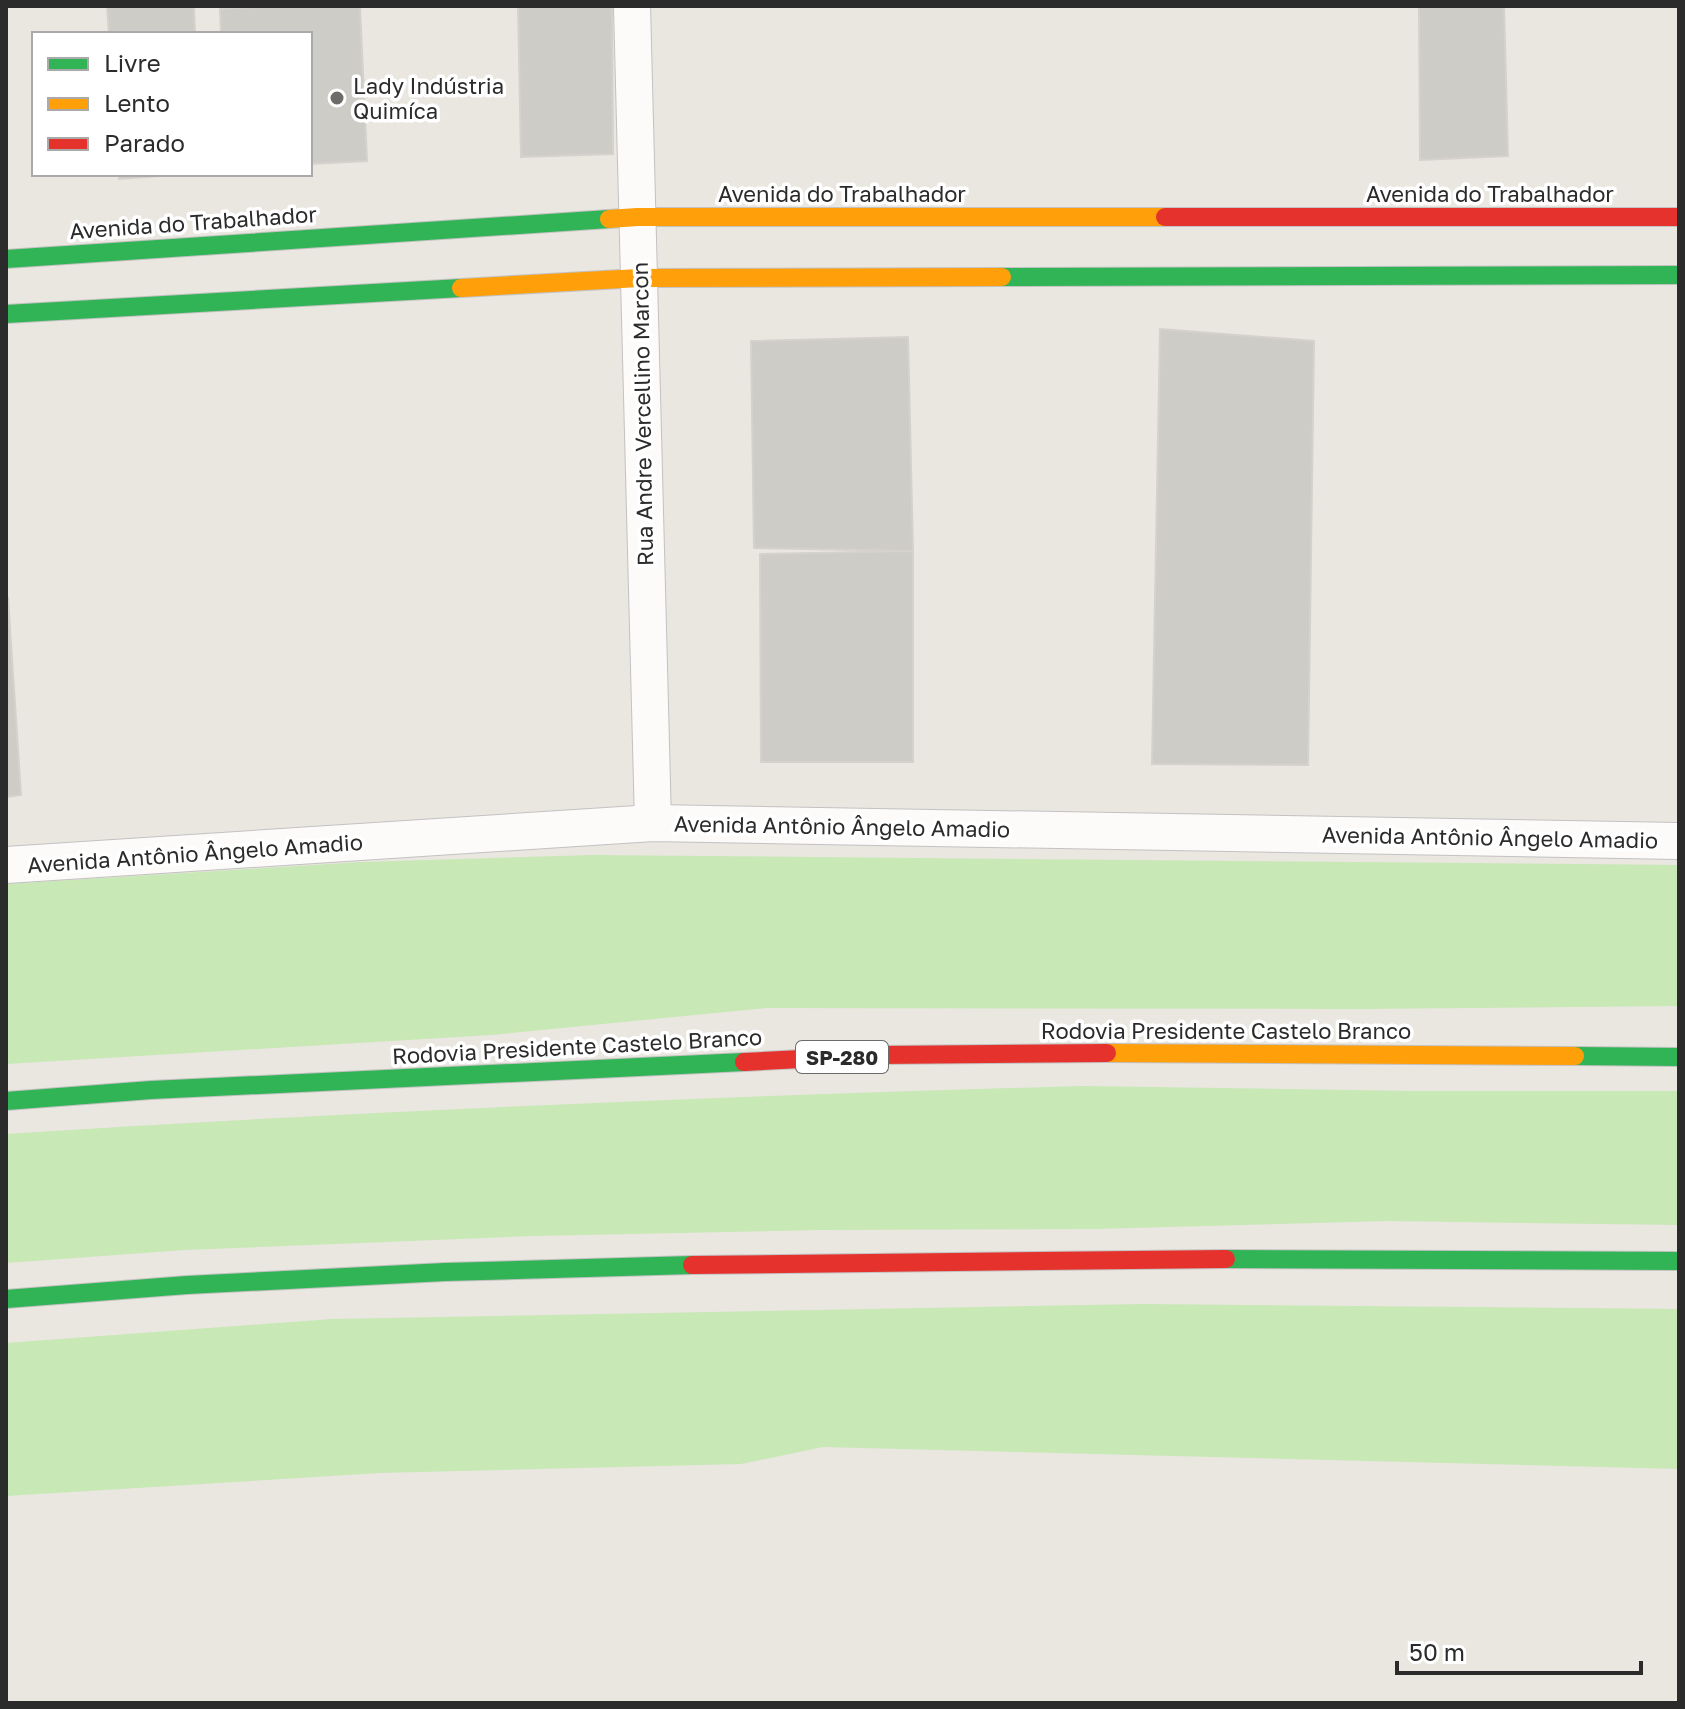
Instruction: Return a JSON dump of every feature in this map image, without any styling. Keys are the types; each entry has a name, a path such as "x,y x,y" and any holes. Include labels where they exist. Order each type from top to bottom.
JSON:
{"main road":[{"name":"Avenida do Trabalhador","path":"6,259 637,217 1679,217"},
{"path":"6,314 639,278 1679,275"},
{"name":"Rodovia Presidente Castelo Branco","path":"6,1101 151,1090 879,1055 1156,1052 1679,1057"},
{"path":"6,1299 187,1285 415,1273 696,1265 1217,1259 1679,1261"}],"street":[{"name":"Rua Andre Vercellino Marcon","path":"632,6 653,823"},
{"name":"Avenida Antônio Ângelo Amadio","path":"6,865 653,823 1679,841"}],"green space":[{"path":"592,855 1679,865 1679,1006 766,1008 491,1035 6,1064 6,884 361,862"},
{"path":"1083,1086 1679,1091 1679,1225 1387,1221 1094,1229 820,1230 534,1236 185,1250 6,1263 6,1134 544,1105"},
{"path":"1143,1304 1679,1309 1679,1469 823,1447 741,1464 380,1473 6,1496 6,1343 332,1319"}],"building":[{"path":"107,6 194,6 195,32 109,32"},
{"name":"Lady Indústria Quimíca","path":"360,6 367,161 312,164 312,32 221,32 220,9"},
{"path":"518,6 612,6 613,154 521,157"},
{"path":"1419,6 1504,6 1508,156 1420,160"},
{"path":"119,176 159,176 119,179"},
{"path":"1160,329 1314,341 1308,765 1152,764"},
{"path":"908,337 913,551 754,548 751,341"},
{"path":"913,551 913,762 761,762 760,554"},
{"path":"6,598 21,795 6,797"}],"traffic: fast":[{"path":"6,259 609,219"},
{"path":"1002,277 1679,275"},
{"path":"6,314 461,288"},
{"path":"1575,1056 1679,1057"},
{"path":"6,1101 151,1090 744,1062"},
{"path":"1226,1259 1679,1261"},
{"path":"6,1299 187,1285 445,1272 692,1265"}],"traffic: slow":[{"path":"609,219 1165,217"},
{"path":"461,288 639,278 1002,277"},
{"path":"1107,1053 1575,1056"}],"traffic: jam":[{"path":"1165,217 1679,217"},
{"path":"744,1062 879,1055 1107,1053"},
{"path":"692,1265 1226,1259"}],"place":[{"name":"Lady Indústria Quimíca","path":"337,98"}]}
